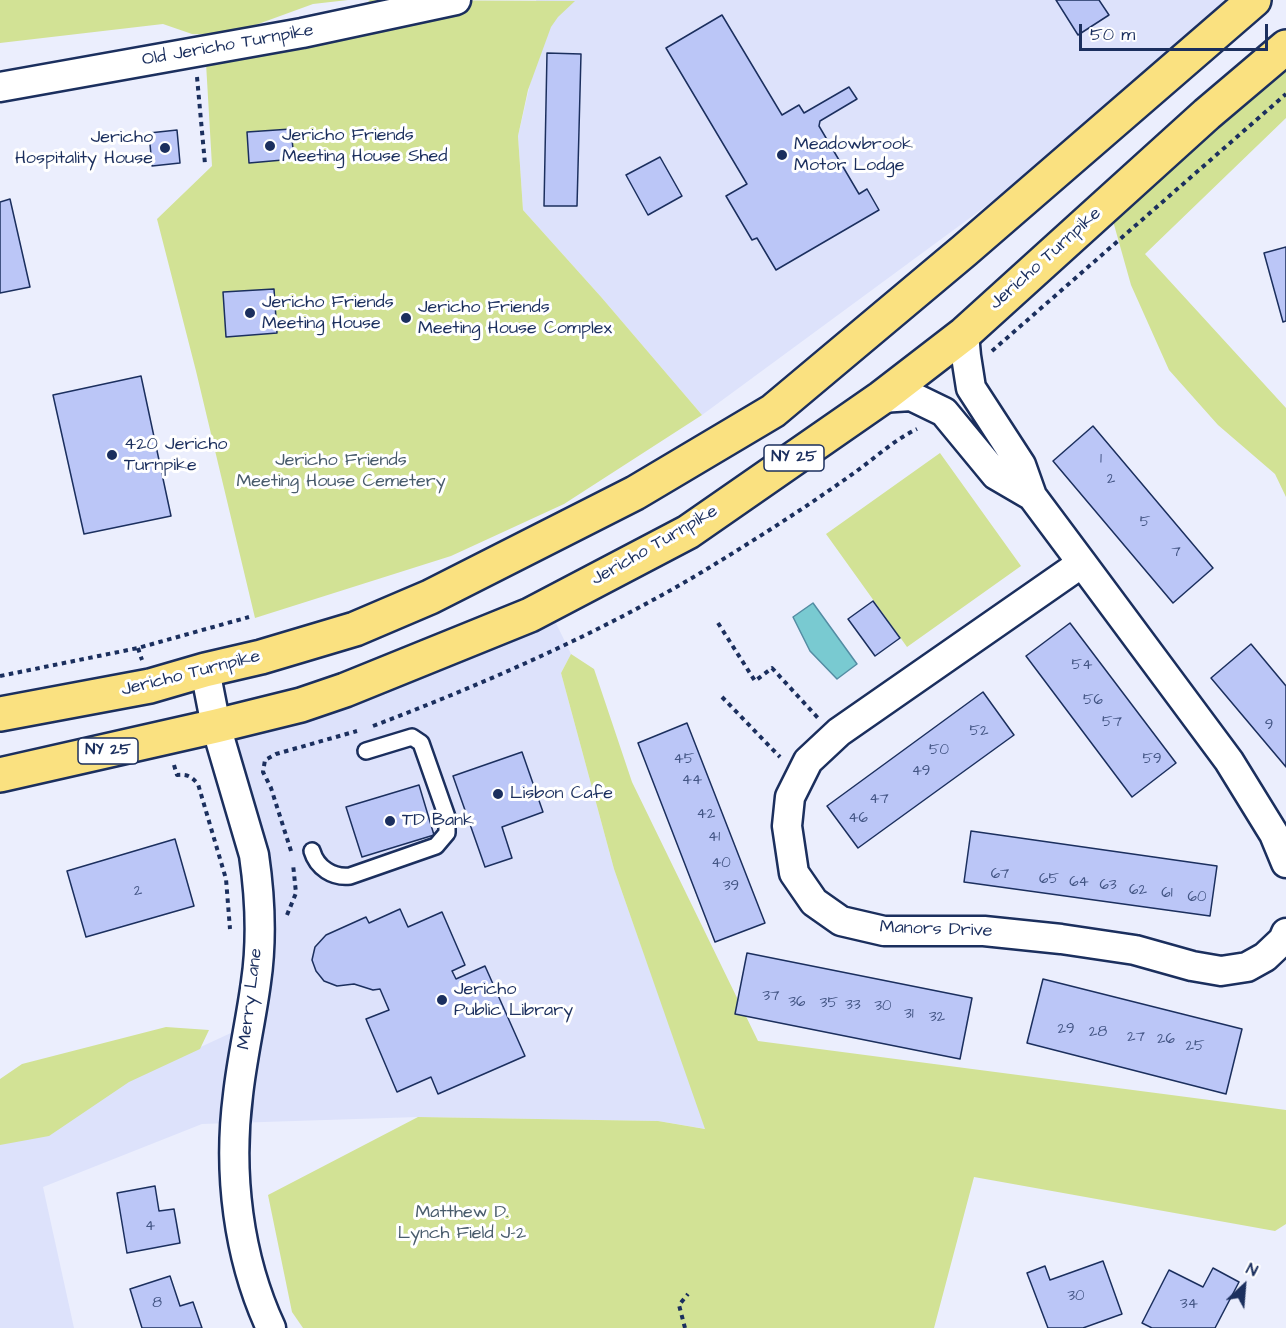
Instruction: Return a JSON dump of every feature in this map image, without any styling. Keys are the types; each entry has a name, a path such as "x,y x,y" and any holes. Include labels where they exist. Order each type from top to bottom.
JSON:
{"main road":[{"name":"Jericho Turnpike","path":"0,714 150,686 355,629 430,597 635,493 773,411 1254,0"},
{"name":"Jericho Turnpike","path":"8,776 301,705 345,690 530,615 688,532 881,398 975,345 1207,114 1286,47"}],"street":[{"name":"Old Jericho Turnpike","path":"0,87 302,33 456,0"},
{"path":"975,345 966,356 971,388 1021,465 1032,496 1228,761 1274,834 1286,863"},
{"path":"881,398 911,396 944,412 996,475 1032,496"},
{"name":"Manors Drive","path":"1082,563 839,732 808,761 790,797 787,826 794,873 814,902 841,921 884,931 984,931 1061,939 1135,950 1192,966 1221,971 1247,967 1265,957 1283,940 1286,933"},
{"name":"Merry Lane","path":"205,670 216,726 254,855 256,870 259,914 256,981 237,1097 235,1160 237,1202 246,1252 271,1328"}],"lane":[{"path":"312,851 315,861 339,878 436,846 447,833 447,818 422,743 412,737 366,752"}],"path":[{"path":"194,52 205,164"},
{"path":"975,345 1286,94"},
{"path":"370,726 471,687 595,631 701,572 854,474 902,436 921,427"},
{"path":"0,676 138,648 249,617"},
{"path":"717,623 755,681 772,668 821,721"},
{"path":"284,923 294,900 296,876 289,838 271,788 266,782 262,766 265,760 276,754 359,731"},
{"path":"685,1328 679,1305 688,1294"}],"shaded area":[{"path":"536,0 1249,0 1114,112 702,415 523,210 518,136 540,41"},
{"path":"553,617 571,654 561,673 614,869 706,1129 658,1121 418,1117 202,1124 43,1187 74,1328 0,1328 0,1140 233,1032 247,970 250,872 213,748"}],"green space":[{"path":"0,0 348,0 313,4 239,31 220,35 192,34 163,24 0,43"},
{"name":"Jericho Friends Meeting House Cemetery","path":"370,0 575,1 551,27 528,90 518,136 523,210 702,415 564,504 451,556 255,618 157,219 212,166 206,63 358,12"},
{"path":"1286,62 1286,118 1145,254 1286,408 1286,497 1275,474 1218,425 1169,370 1131,285 1113,221"},
{"path":"940,453 1021,566 907,647 826,534"},
{"name":"Matthew D. Lynch Field J-2","path":"571,654 594,669 632,782 758,1041 1286,1110 1286,1224 1275,1231 974,1177 934,1328 303,1328 292,1312 268,1195 418,1117 658,1121 705,1129 614,869 561,673"},
{"path":"166,1027 209,1030 200,1049 129,1082 49,1136 0,1145 0,1079 22,1064"}],"water":[{"path":"813,603 857,664 837,679 810,651 793,617"}],"building":[{"path":"1056,0 1099,0 1109,15 1078,35"},
{"name":"Meadowbrook Motor Lodge","path":"722,15 782,115 799,105 804,113 849,87 857,99 820,121 819,126 859,194 867,189 879,210 776,270 757,238 752,240 726,196 747,184 666,48"},
{"path":"547,53 581,54 577,206 544,206"},
{"name":"Jericho Friends Meeting House Shed","path":"291,129 294,159 249,163 247,132"},
{"name":"Jericho Hospitality House","path":"177,130 180,163 152,166 149,133"},
{"path":"660,157 682,196 648,215 626,175"},
{"path":"10,199 30,287 0,293 0,202"},
{"path":"1286,247 1286,321 1283,322 1264,253"},
{"name":"Jericho Friends Meeting House","path":"274,289 277,333 226,337 223,292"},
{"name":"420 Jericho Turnpike","path":"141,376 171,516 84,534 53,395"},
{"path":"1093,426 1213,568 1173,603 1053,461"},
{"path":"873,601 900,638 875,656 848,619"},
{"path":"1070,623 1176,763 1132,797 1026,656"},
{"path":"1251,644 1286,686 1286,767 1211,678"},
{"path":"983,692 1014,735 858,848 827,806"},
{"path":"687,723 765,923 715,942 638,743"},
{"name":"Lisbon Cafe","path":"522,752 543,812 502,827 512,858 485,867 453,776"},
{"name":"TD Bank","path":"419,785 434,835 362,857 346,807"},
{"path":"971,831 1217,866 1210,916 964,882"},
{"path":"175,839 194,906 86,937 67,871"},
{"name":"Jericho Public Library","path":"400,909 408,927 442,912 465,965 452,971 456,979 485,966 525,1056 438,1094 431,1077 397,1092 366,1019 389,1010 380,989 373,990 354,984 337,986 324,981 316,971 312,960 315,947 326,935 366,917 369,923"},
{"path":"747,953 972,998 960,1059 735,1014"},
{"path":"1043,979 1242,1029 1226,1094 1027,1043"},
{"path":"155,1186 159,1211 174,1209 180,1243 127,1253 117,1193"},
{"path":"1103,1261 1122,1314 1083,1328 1048,1328 1027,1273 1045,1266 1050,1280"},
{"path":"1213,1268 1239,1282 1215,1328 1152,1328 1142,1323 1169,1270 1203,1287"},
{"path":"170,1276 180,1306 193,1302 202,1328 142,1328 130,1289"}],"place":[{"name":"Jericho Friends Meeting House Shed","path":"270,146"},
{"name":"Jericho Hospitality House","path":"165,148"},
{"name":"Meadowbrook Motor Lodge","path":"782,155"},
{"name":"Jericho Friends Meeting House","path":"250,313"},
{"name":"Jericho Friends Meeting House Complex","path":"406,318"},
{"name":"420 Jericho Turnpike","path":"112,455"},
{"name":"Lisbon Cafe","path":"498,794"},
{"name":"TD Bank","path":"390,821"},
{"name":"Jericho Public Library","path":"442,1000"}]}
